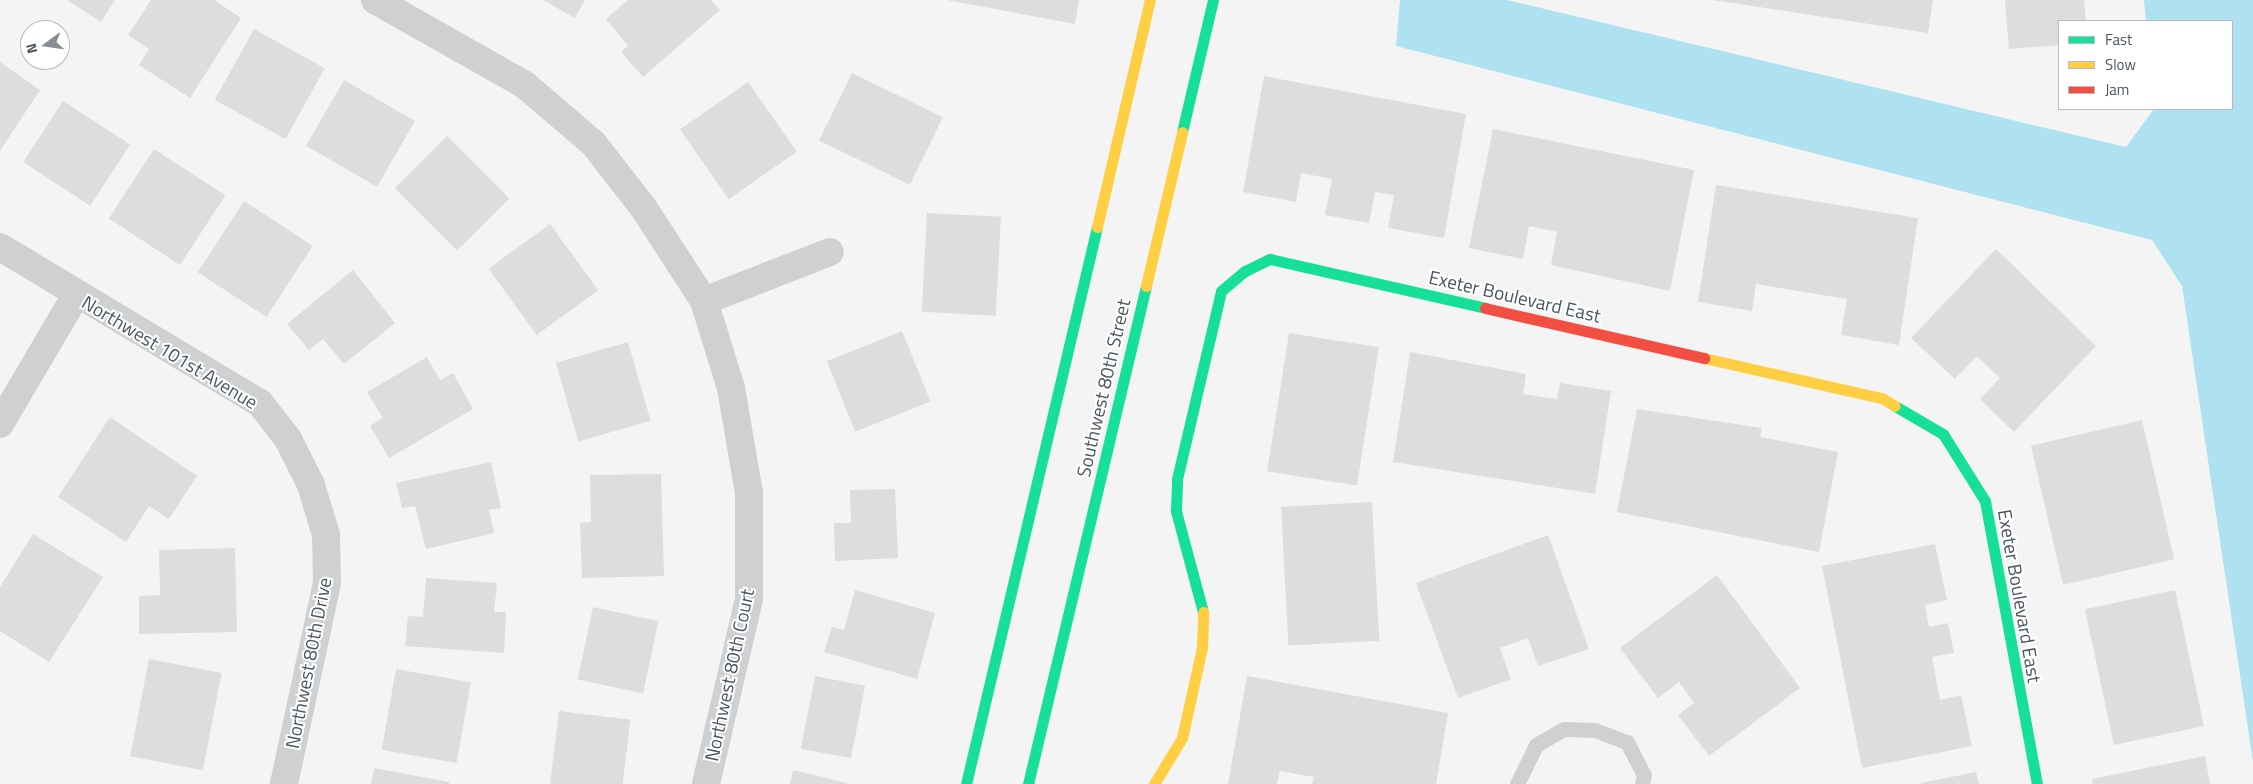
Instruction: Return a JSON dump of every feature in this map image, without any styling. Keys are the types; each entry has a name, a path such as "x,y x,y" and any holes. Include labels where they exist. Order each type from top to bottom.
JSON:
{"street":[{"name":"Northwest 80th Court","path":"375,0 524,85 593,143 643,207 704,301 731,388 749,502 749,599 706,784"},
{"path":"966,784 1150,0"},
{"name":"Southwest 80th Street","path":"1028,784 1213,0"},
{"name":"Northwest 101st Avenue","path":"0,247 76,295 260,403 288,439 311,484"},
{"path":"704,301 830,252"},
{"name":"Exeter Boulevard East","path":"1154,784 1182,738 1202,648 1203,605 1176,511 1177,479 1222,291 1245,271 1270,259 1882,398 1943,434 1985,501 2037,784"},
{"path":"0,424 76,295"},
{"name":"Northwest 80th Drive","path":"284,784 327,584 326,535 311,484"}],"lane":[{"path":"1517,784 1536,745 1564,729 1595,730 1626,742 1644,775 1642,784"}],"water":[{"path":"1400,0 1507,0 2126,147 2153,110 2233,110 2233,20 2146,20 2144,0 2253,0 2253,762 2182,286 2152,240 1396,46"}],"building":[{"path":"67,0 115,0 101,22"},
{"path":"151,0 214,0 241,18 190,98 139,65 149,49 128,35"},
{"path":"543,0 585,0 575,18"},
{"path":"628,0 711,0 720,10 643,77 621,52 628,46 606,19"},
{"path":"947,0 1079,0 1075,24"},
{"path":"1713,0 1933,0 1928,33"},
{"path":"2005,0 2084,0 2086,20 2058,20 2058,45 2009,49"},
{"path":"254,29 325,68 286,139 215,100"},
{"path":"0,62 40,90 0,151"},
{"path":"852,73 943,117 910,185 819,140"},
{"path":"1264,76 1466,114 1444,238 1388,228 1394,195 1375,192 1369,223 1325,215 1332,179 1301,173 1296,202 1243,192"},
{"path":"344,80 415,121 377,187 306,146"},
{"path":"748,82 797,152 729,199 680,130"},
{"path":"63,101 130,145 90,206 23,162"},
{"path":"1493,129 1694,170 1670,291 1551,265 1557,232 1529,226 1523,259 1469,248"},
{"path":"447,136 509,198 457,251 395,188"},
{"path":"154,149 225,195 180,265 109,219"},
{"path":"1716,185 1918,218 1899,345 1841,335 1847,299 1756,284 1752,311 1698,302"},
{"path":"244,201 313,246 266,317 198,272"},
{"path":"927,213 1001,217 996,316 922,312"},
{"path":"550,224 598,290 537,335 489,269"},
{"path":"1996,249 2096,346 2014,432 1980,399 2000,378 1977,356 1955,379 1911,338"},
{"path":"353,270 395,323 344,364 323,339 309,350 287,324"},
{"path":"902,331 930,401 855,432 827,361"},
{"path":"1289,333 1379,347 1357,486 1267,471"},
{"path":"628,342 651,421 579,441 556,363"},
{"path":"1410,352 1526,374 1523,394 1557,399 1560,383 1611,391 1595,494 1393,462"},
{"path":"427,357 440,380 453,373 473,409 389,458 370,426 383,418 367,392"},
{"path":"1637,409 1762,428 1760,437 1838,452 1819,552 1617,512"},
{"path":"110,417 197,476 169,519 149,506 126,542 58,497"},
{"path":"2142,420 2174,559 2063,585 2031,446"},
{"path":"491,462 501,508 489,510 494,533 426,549 415,506 402,508 396,483"},
{"path":"661,474 664,576 582,578 580,523 591,522 590,475"},
{"path":"895,489 898,558 835,561 834,523 851,523 850,490"},
{"path":"1372,502 1379,641 1288,646 1281,507"},
{"path":"33,534 103,577 49,662 0,631 0,587"},
{"path":"1548,535 1589,649 1538,666 1528,638 1500,648 1511,679 1458,698 1416,583"},
{"path":"1935,544 1947,600 1925,605 1929,627 1948,623 1954,653 1932,657 1940,700 1961,695 1972,746 1862,768 1822,566"},
{"path":"235,548 237,632 139,634 139,596 160,595 159,550"},
{"path":"1717,575 1800,688 1709,756 1678,715 1694,703 1679,682 1658,698 1620,648"},
{"path":"426,578 497,583 494,612 506,612 504,653 405,646 408,616 423,617"},
{"path":"855,590 935,613 917,679 824,652 832,627 844,630"},
{"path":"2175,590 2204,726 2114,745 2085,609"},
{"path":"593,607 659,621 643,693 578,679"},
{"path":"149,659 222,673 203,770 130,756"},
{"path":"396,669 471,682 457,763 382,750"},
{"path":"815,676 865,686 851,758 801,749"},
{"path":"1247,676 1448,713 1436,784 1312,784 1314,777 1280,771 1277,784 1228,784"},
{"path":"559,711 630,720 623,784 550,783"},
{"path":"2205,756 2210,784 2093,784 2092,779"},
{"path":"374,768 449,782 449,784 371,784"},
{"path":"793,770 847,783 847,784 790,784"},
{"path":"1976,772 1979,784 1921,784 1921,783"}],"traffic: fast":[{"path":"1182,132 1213,0"},
{"path":"966,784 1097,227"},
{"path":"1203,612 1176,511 1177,479 1221,291 1245,271 1270,259 1485,308"},
{"path":"1028,784 1146,286"},
{"path":"1895,406 1943,434 1985,501 2037,784"}],"traffic: slow":[{"path":"1097,227 1150,0"},
{"path":"1146,286 1182,132"},
{"path":"1704,358 1882,398 1895,406"},
{"path":"1154,784 1182,738 1202,648 1203,612"}],"traffic: jam":[{"path":"1485,308 1704,358"}]}
